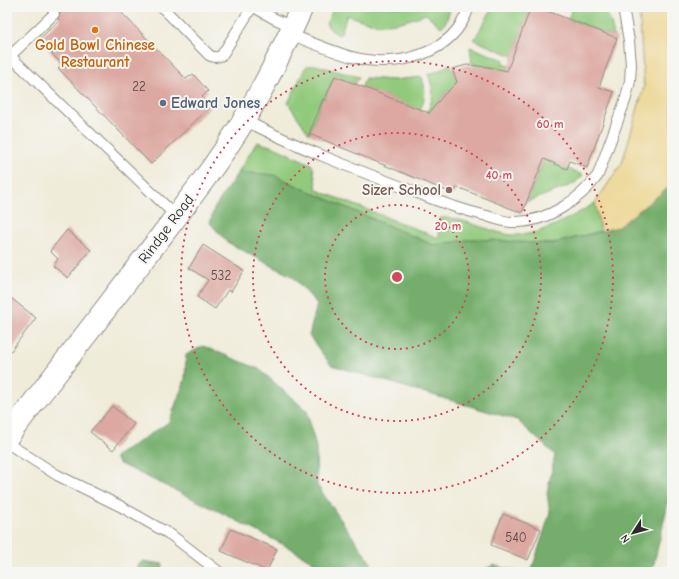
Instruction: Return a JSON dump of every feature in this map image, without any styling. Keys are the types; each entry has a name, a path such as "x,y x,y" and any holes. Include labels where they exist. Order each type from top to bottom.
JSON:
{"street":[{"name":"Rindge Road","path":"7,436 208,174 244,120 302,7"}],"lane":[{"path":"162,7 209,55 214,57 218,58 222,55 253,7 291,30 354,57 372,60 394,60 417,57 435,50 456,32 466,14 468,7"},
{"path":"244,120 280,139 452,207 515,223 535,220 571,202 590,186 598,175 626,98 630,81 630,53 623,7"},
{"path":"54,14 8,55 176,216"},
{"path":"7,443 57,475 120,506 171,535 219,572"}],"green space":[{"path":"334,7 450,7 446,21 441,27 426,14 404,21 386,24 369,22 347,15 339,35 331,30 326,24"},
{"path":"493,7 531,7 513,56 474,40"},
{"path":"573,7 602,7 609,17 614,37 568,19"},
{"path":"470,47 504,60 503,64 509,66 507,72 489,67 476,67 475,63 472,64"},
{"path":"450,64 458,84 442,97 432,114 427,112 433,93 428,74 438,71"},
{"path":"315,65 359,77 355,84 335,76 325,99 322,99 309,134 288,103 305,68"},
{"path":"422,77 425,94 420,110 362,87 365,78 393,80"},
{"path":"257,142 274,147 311,164 313,167 317,190 439,238 440,218 452,218 503,234 518,235 528,234 548,228 568,219 595,203 601,231 551,244 474,239 433,245 274,175 238,172"},
{"path":"544,159 583,175 575,183 569,186 527,202"},
{"path":"238,172 274,175 433,245 474,239 551,244 618,227 669,187 672,173 672,486 652,572 531,572 550,513 547,493 555,455 517,420 331,365 309,336 317,304 293,277 227,242 210,223 214,209"},
{"path":"203,346 259,369 307,411 316,447 317,485 371,563 372,572 330,572 288,547 212,508 118,463 115,457 169,422 185,379 186,355"},
{"path":"142,561 163,564 162,572 133,572"},
{"path":"493,565 521,572 480,572"}],"sand":[{"path":"639,7 672,7 672,173 669,187 618,227 601,231 595,203 622,163 644,87"}],"building":[{"path":"47,7 116,7 186,79 193,74 208,91 202,97 210,107 151,164 58,68 62,65 39,39 60,20 58,19 60,13 58,9 49,9"},
{"name":"Sizer School","path":"531,7 537,7 617,38 599,87 614,92 587,168 570,161 567,169 544,159 522,213 457,187 454,194 309,134 323,99 325,99 335,76 429,113 457,82 452,69 467,65 489,67 507,71"},
{"path":"67,230 91,250 68,278 53,266 58,259 50,251"},
{"path":"203,245 244,271 231,292 228,290 215,309 197,297 208,280 189,268"},
{"path":"7,295 36,318 7,356"},
{"path":"112,406 134,424 113,450 90,432"},
{"path":"503,514 541,529 528,560 491,545"},
{"path":"231,529 277,549 267,571 221,551"}],"place":[{"name":"Gold Bowl Chinese Restaurant","path":"95,30"},
{"name":"Edward Jones","path":"163,103"},
{"name":"Sizer School","path":"449,190"}]}
